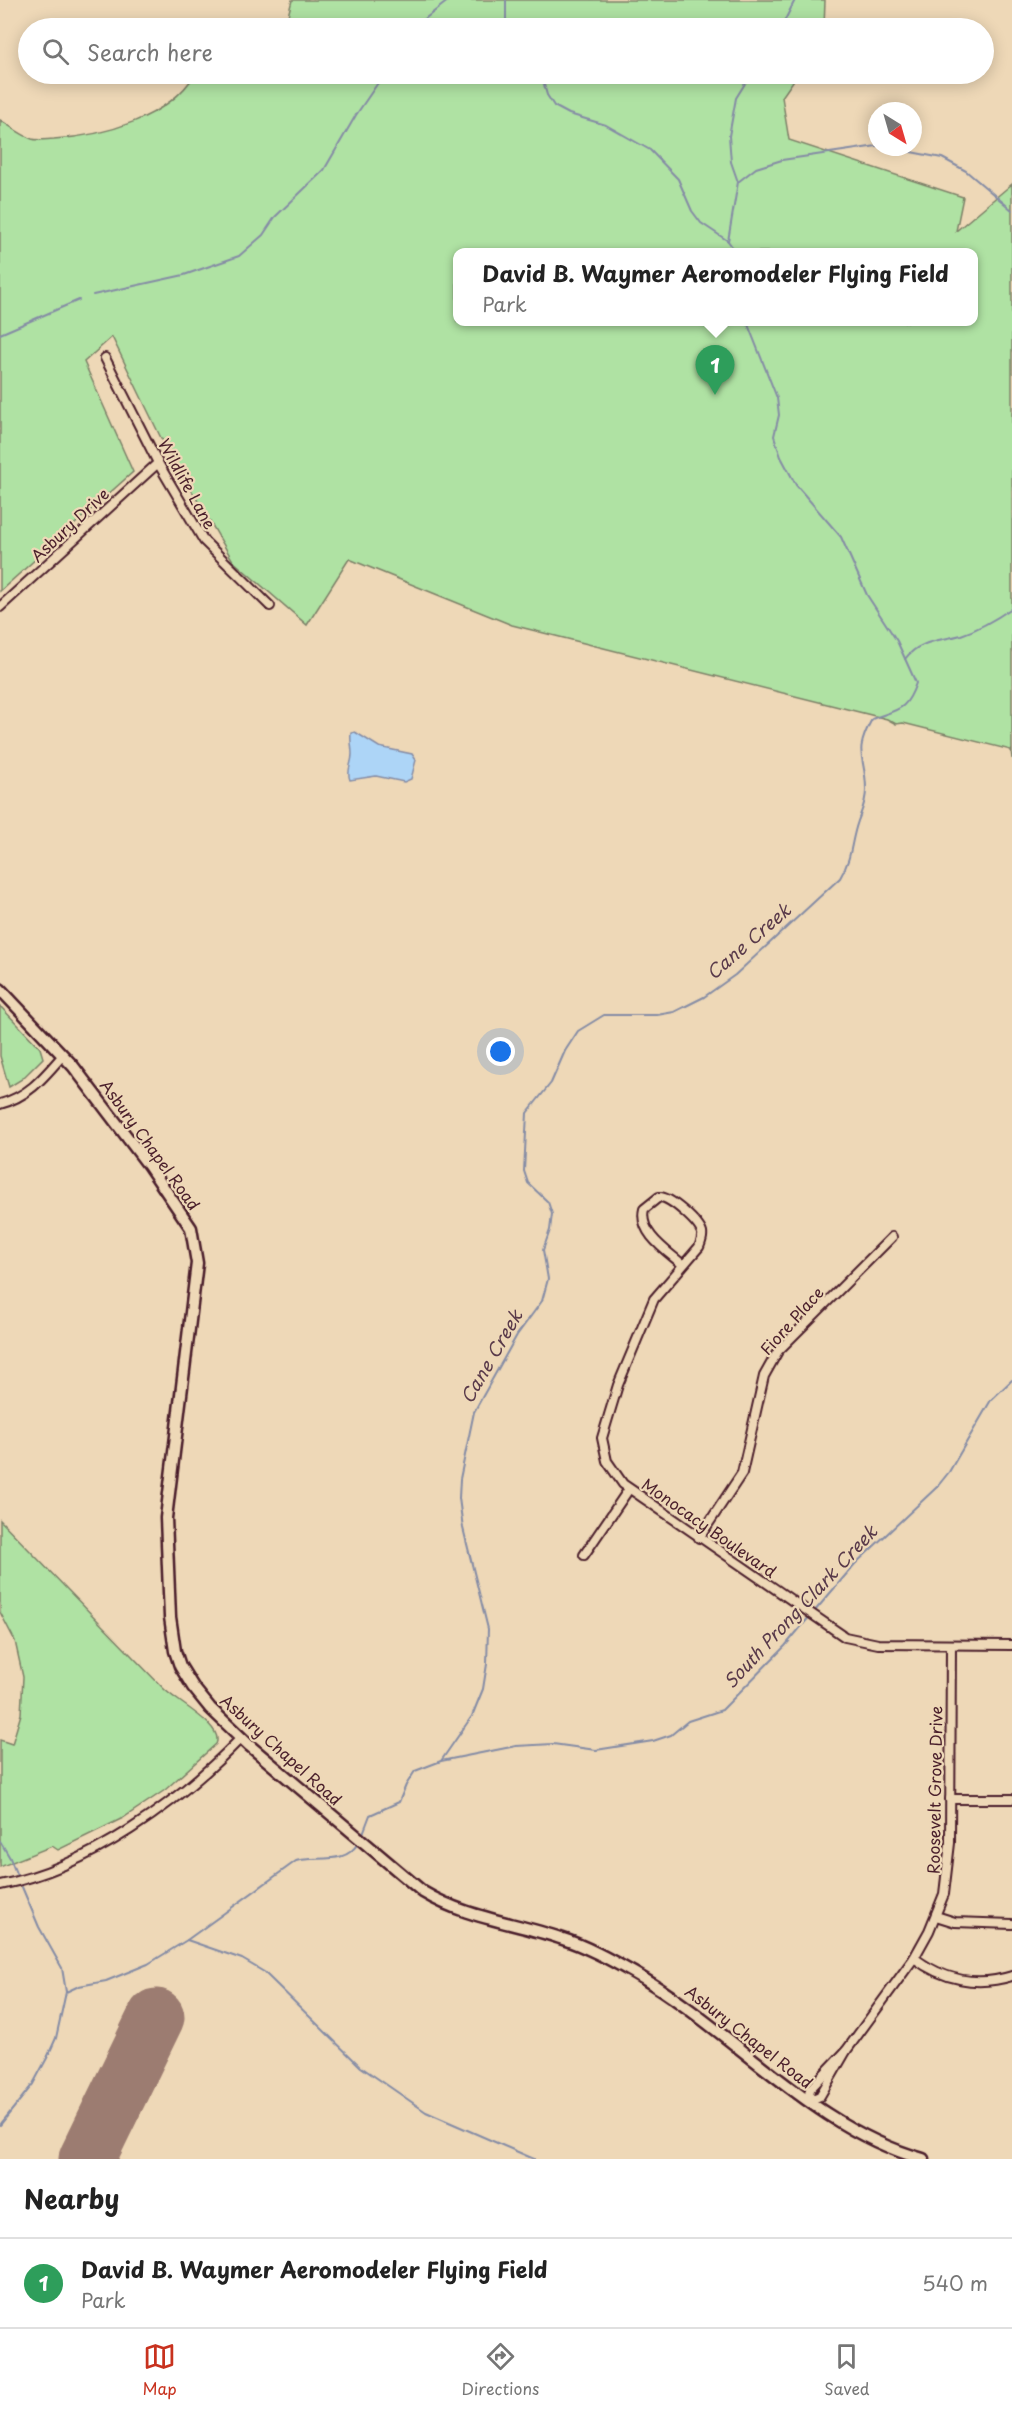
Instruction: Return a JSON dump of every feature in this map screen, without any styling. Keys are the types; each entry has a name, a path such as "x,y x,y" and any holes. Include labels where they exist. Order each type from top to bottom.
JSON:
{"main road":[{"name":"Asbury Chapel Road","path":"0,989 63,1055 149,1166 184,1215 196,1241 197,1263 166,1518 170,1617 175,1651 186,1677 210,1708 241,1738 349,1829 376,1855 423,1892 455,1909 562,1938 634,1973 713,2025 808,2102 866,2138 923,2159"}],"street":[{"name":"Wildlife Lane","path":"105,358 158,463 204,541 270,606"},
{"name":"Asbury Drive","path":"0,607 158,463"},
{"path":"0,1104 17,1100 33,1089 63,1055"},
{"name":"Monocacy Boulevard","path":"683,1265 652,1236 643,1223 644,1209 659,1197 671,1200 700,1229 702,1235 699,1246 646,1314 618,1385 602,1438 607,1461 629,1490 822,1623 845,1636 867,1643 1012,1645"},
{"name":"Fiore Place","path":"699,1538 742,1473 768,1367 793,1335 892,1237"},
{"path":"584,1555 629,1490"},
{"name":"Roosevelt Grove Drive","path":"808,2102 820,2096 846,2051 914,1959 936,1916 948,1870 951,1645"},
{"path":"0,1885 18,1881 68,1861 140,1824 170,1803 241,1738"},
{"path":"950,1799 1012,1799"},
{"path":"936,1916 955,1922 1012,1924"},
{"path":"914,1959 933,1971 963,1980 986,1981 1012,1976"},
{"name":"Roosevelt Grove Drive","path":"808,2102 810,2089 846,2051"}],"green space":[{"path":"292,0 825,0 824,18 288,18"},
{"path":"187,84 791,84 782,97 789,140 963,197 956,231 1012,184 1012,759 1011,750 903,723 896,724 887,719 512,625 349,559 307,625 233,561 161,438 112,337 84,362 133,472 0,591 0,120 34,140 73,137 113,129 133,122 169,102"},
{"path":"0,1006 40,1048 43,1058 22,1079 9,1087 0,1056"},
{"path":"0,1520 169,1694 207,1722 217,1737 216,1744 165,1790 123,1818 58,1850 52,1846 0,1867 0,1740 12,1744 21,1714 23,1677 15,1641 0,1612"}],"water":[{"path":"355,732 379,747 412,754 416,760 411,779 404,782 376,776 350,780 351,733"}],"waterway":[{"path":"426,18 449,0"},
{"name":"Cane Creek","path":"506,0 506,18"},
{"path":"786,18 795,0"},
{"path":"93,295 184,275 239,256 263,235 275,217 324,170 377,84"},
{"name":"Cane Creek","path":"544,84 554,106 569,114 606,125 650,150 678,179 692,211 701,223 728,241 733,248"},
{"path":"728,241 738,182 731,162 729,136 736,98 745,84"},
{"path":"738,182 756,168 782,160 868,147"},
{"path":"922,154 942,158 966,171 1012,210"},
{"path":"0,334 79,300"},
{"name":"Cane Creek","path":"441,1761 472,1716 483,1689 487,1664 488,1629 463,1528 459,1498 460,1479 474,1412 517,1335 542,1301 548,1279 543,1250 550,1230 552,1214 548,1202 528,1183 524,1171 527,1113 551,1083 565,1051 578,1031 604,1015 657,1015 674,1012 704,997 735,975 840,878 864,806 866,790 861,748 866,731 872,719 895,711 905,704 916,683 897,641 867,595 841,537 796,485 781,457 774,436 779,415 777,398 749,326"},
{"path":"905,659 923,645 968,633 1012,608"},
{"name":"South Prong Clark Creek","path":"814,1612 855,1564 937,1487 949,1472 991,1400 1012,1380"},
{"name":"South Prong Clark Creek","path":"362,1836 370,1815 399,1802 415,1771 441,1761 516,1746 553,1744 596,1750 653,1741 671,1735 688,1721 722,1710 785,1646 810,1616"},
{"path":"0,1841 17,1876"},
{"name":"South Prong Clark Creek","path":"66,1992 79,1986 106,1981 148,1964 187,1940 296,1861 346,1855 358,1843"},
{"name":"South Prong Clark Creek","path":"0,2125 33,2084 47,2058 56,2038 66,1992 62,1968 39,1927 22,1887"},
{"path":"187,1940 242,1959 264,1972 361,2067 426,2112 534,2159"}],"runway":[{"path":"87,2159 156,2017"}],"place":[{"name":"David B. Waymer Aeromodeler Flying Field","path":"715,395"}]}
